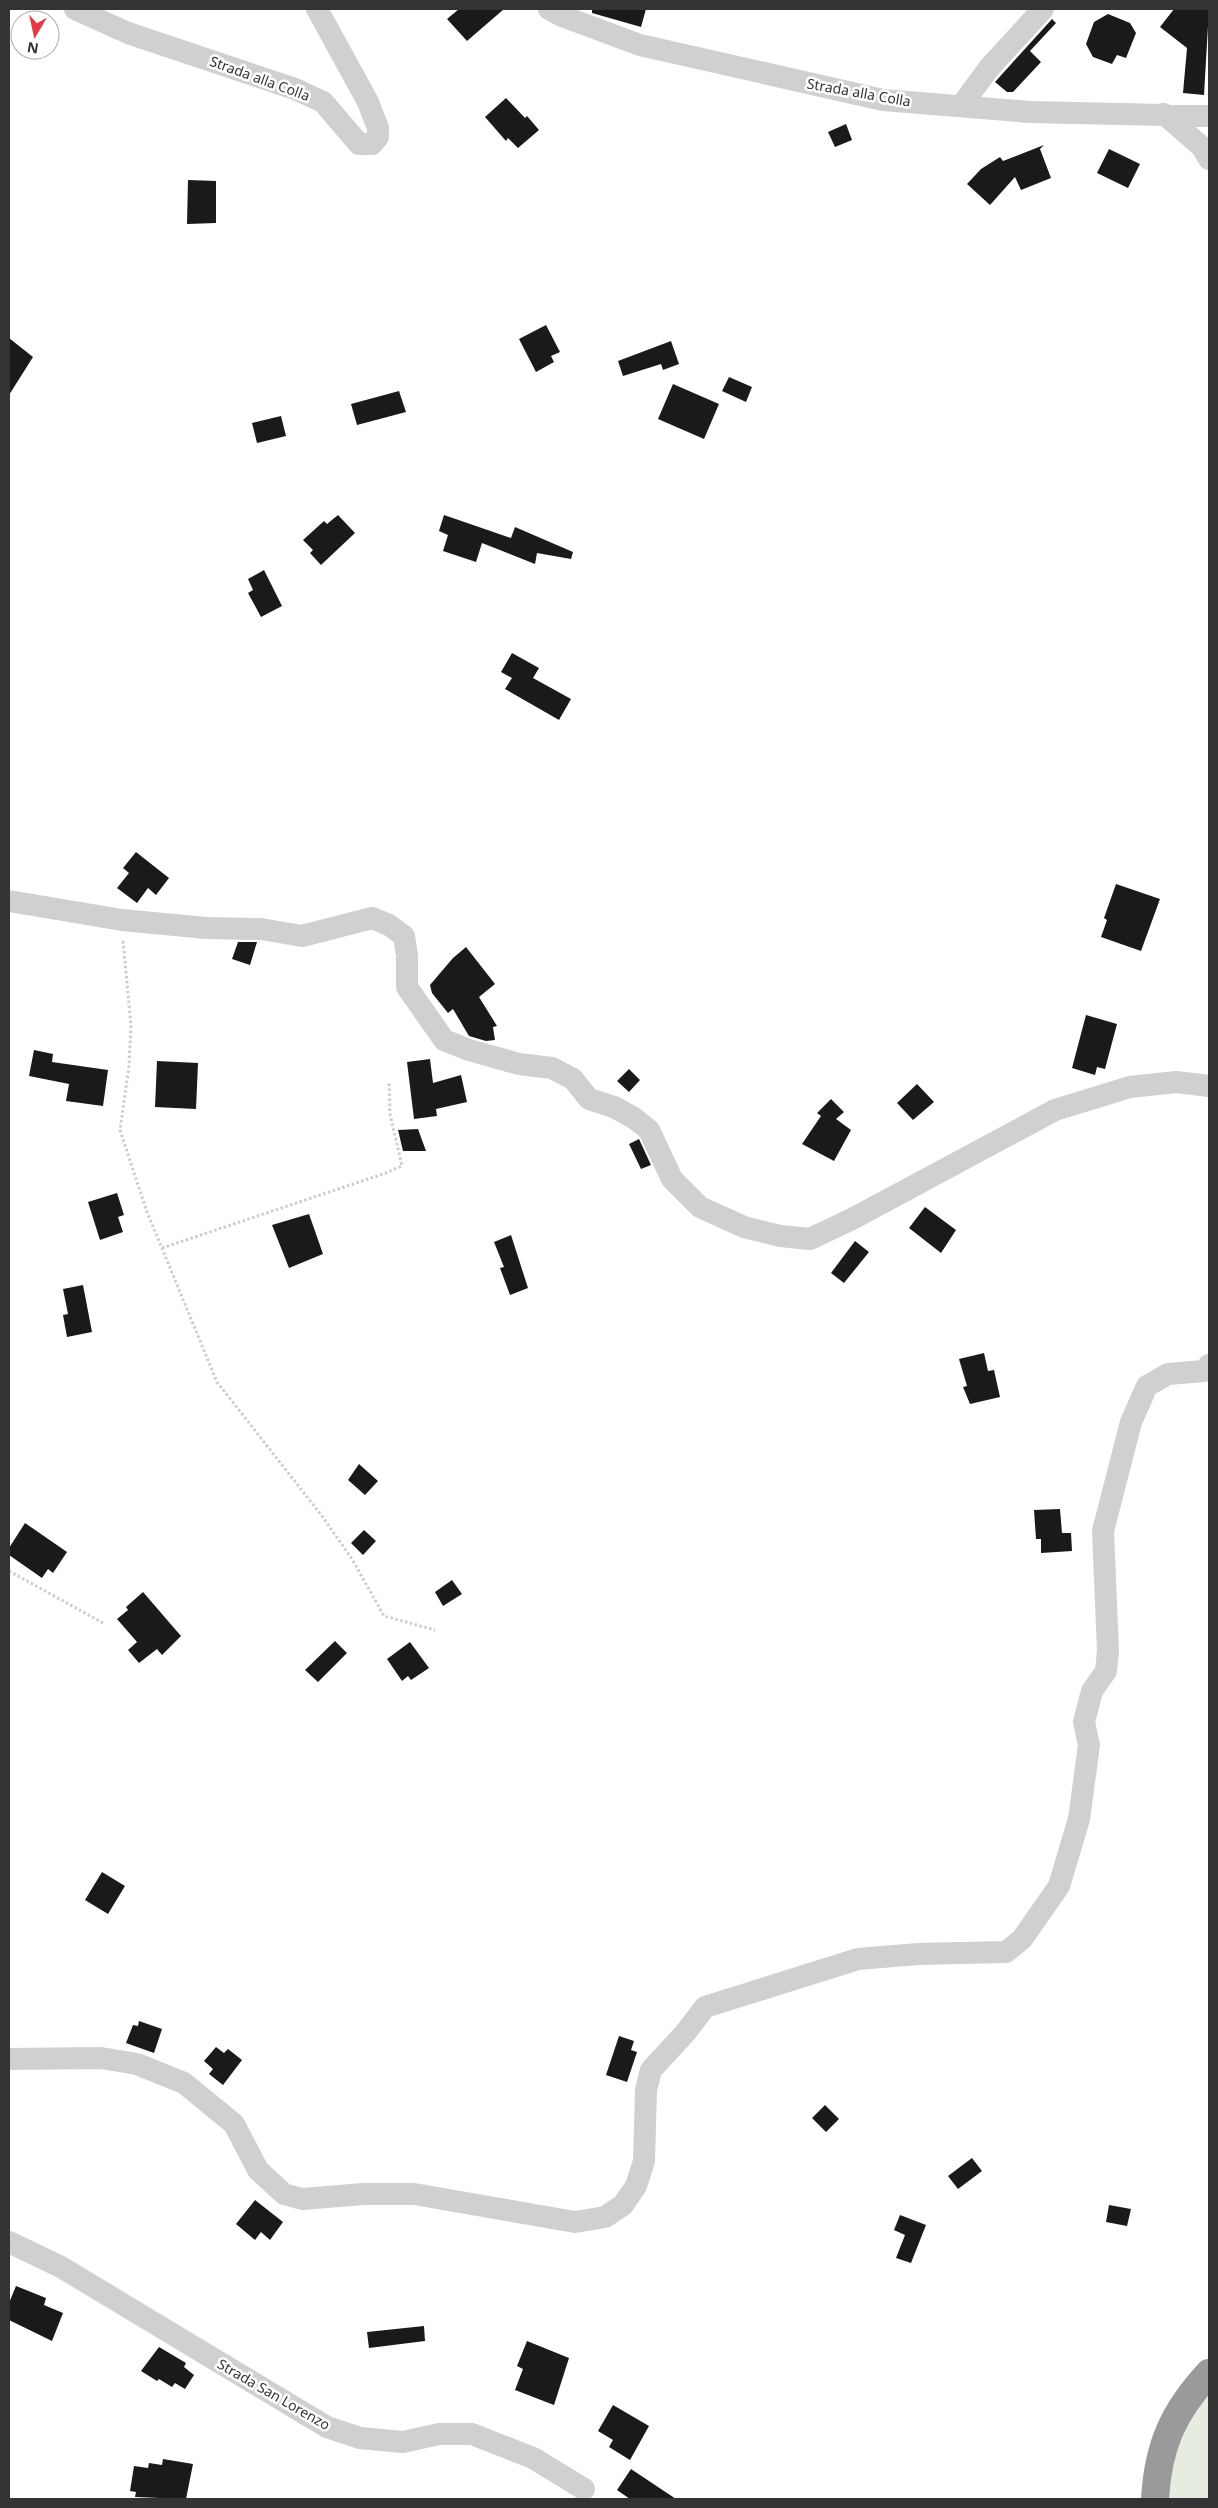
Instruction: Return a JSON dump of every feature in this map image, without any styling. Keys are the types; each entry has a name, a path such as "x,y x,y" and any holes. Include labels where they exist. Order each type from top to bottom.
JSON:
{"highway":[{"path":"1155,2499 1157,2474 1164,2442 1175,2416 1191,2392 1209,2373"}],"street":[{"name":"Strada alla Colla","path":"75,9 128,33 295,89 323,102 359,144 372,144 378,137 378,128 368,102 317,9"},
{"name":"Strada alla Colla","path":"549,9 562,16 640,45 883,100 1030,112 1209,116"},
{"path":"961,106 989,68 1044,9"},
{"path":"1164,114 1202,147 1209,159"},
{"path":"9,901 122,920 206,928 261,929 302,936 372,918 389,924 404,936 407,956 407,987 444,1040 469,1050 519,1064 552,1068 573,1079 589,1098 614,1107 634,1118 649,1130 672,1180 700,1206 744,1227 780,1236 810,1239 854,1218 1055,1110 1130,1087 1176,1082 1209,1086"},
{"path":"9,2059 101,2058 137,2064 184,2083 234,2124 258,2170 284,2194 293,2197 302,2199 364,2194 414,2194 514,2213 575,2222 605,2217 623,2205 636,2186 644,2161 646,2090 651,2070 686,2032 705,2007 858,1959 918,1954 1006,1952 1022,1939 1059,1886 1079,1819 1089,1745 1084,1722 1092,1691 1106,1671 1108,1657 1108,1615 1102,1531 1131,1422 1147,1386 1168,1374 1204,1371 1209,1365"},
{"name":"Strada San Lorenzo","path":"9,2242 61,2267 328,2427 360,2438 403,2442 439,2434 472,2434 532,2458 584,2489"}],"path":[{"path":"122,920 131,1025 129,1066 120,1130 147,1212 217,1382 322,1516 352,1559 384,1616 435,1630"},
{"path":"162,1248 402,1166 390,1114 389,1083"},
{"path":"9,1571 103,1623"}],"shaded area":[{"path":"1209,2386 1208,2499 1164,2499 1170,2449"}],"building":[{"path":"459,9 504,9 467,41 447,19"},
{"path":"592,9 646,9 641,27 592,13"},
{"path":"1174,9 1209,9 1204,95 1183,93 1187,48 1160,27"},
{"path":"1108,14 1130,23 1136,33 1126,58 1117,55 1112,64 1093,57 1086,44 1094,22"},
{"path":"1052,19 1056,23 1030,51 1041,62 1013,92 1007,92 995,82"},
{"path":"506,98 525,118 527,116 539,130 518,148 508,138 506,141 485,117"},
{"path":"846,124 852,140 835,147 828,132"},
{"path":"1044,145 1040,149 1051,178 1021,190 1015,177 990,205 967,184 981,169 1000,157 1003,161"},
{"path":"1109,149 1140,164 1128,188 1097,173"},
{"path":"188,180 216,181 216,223 187,224"},
{"path":"546,325 560,352 551,356 554,362 536,372 519,339"},
{"path":"9,338 33,357 9,395"},
{"path":"671,341 679,364 663,370 661,364 623,376 618,361"},
{"path":"729,377 752,387 746,402 722,391"},
{"path":"673,384 719,404 704,439 658,419"},
{"path":"399,391 406,412 357,425 351,404"},
{"path":"281,416 286,436 257,443 252,423"},
{"path":"338,515 355,533 321,565 310,553 313,550 303,540 324,521 327,524"},
{"path":"444,515 511,538 515,527 573,552 571,559 537,553 535,564 482,543 476,562 443,551 448,535 439,531"},
{"path":"264,570 282,606 261,617 248,593 253,590 248,579"},
{"path":"512,653 539,668 533,678 571,699 559,720 505,689 512,678 501,672"},
{"path":"136,852 169,878 156,895 148,888 137,903 117,888 129,873 123,868"},
{"path":"1116,884 1160,899 1141,951 1101,937 1107,920 1104,918"},
{"path":"238,942 257,942 250,965 232,959"},
{"path":"466,947 495,984 479,997 497,1026 493,1027 495,1040 486,1041 469,1036 453,1009 448,1013 432,993 430,985 453,958"},
{"path":"1086,1015 1117,1024 1105,1069 1097,1067 1095,1075 1072,1068"},
{"path":"34,1050 53,1054 52,1062 108,1070 103,1106 66,1101 69,1084 29,1076"},
{"path":"430,1059 433,1083 461,1075 467,1102 436,1109 437,1116 414,1119 407,1062"},
{"path":"157,1061 198,1063 196,1109 155,1107"},
{"path":"629,1069 640,1080 629,1092 617,1081"},
{"path":"917,1084 934,1102 913,1120 897,1103"},
{"path":"831,1099 844,1112 836,1119 851,1130 834,1161 802,1144 821,1116 817,1113"},
{"path":"418,1129 426,1151 403,1151 398,1130"},
{"path":"639,1139 651,1165 641,1169 629,1144"},
{"path":"117,1193 124,1215 118,1217 123,1232 100,1240 88,1202"},
{"path":"925,1207 956,1230 941,1253 909,1228"},
{"path":"309,1214 323,1254 289,1268 272,1225"},
{"path":"511,1235 528,1288 510,1295 500,1268 504,1267 494,1242"},
{"path":"855,1241 869,1252 844,1283 831,1273"},
{"path":"83,1285 92,1332 67,1337 63,1315 68,1314 63,1289"},
{"path":"984,1353 988,1371 994,1370 1000,1397 970,1404 963,1387 967,1386 959,1359"},
{"path":"359,1464 378,1481 365,1495 348,1480"},
{"path":"1060,1509 1062,1533 1071,1533 1072,1551 1041,1553 1041,1539 1036,1539 1034,1510"},
{"path":"25,1523 67,1552 53,1573 48,1569 42,1578 9,1555 9,1548"},
{"path":"364,1530 376,1541 363,1555 351,1543"},
{"path":"452,1580 462,1594 443,1606 435,1592"},
{"path":"143,1592 181,1636 162,1655 157,1649 139,1663 128,1650 137,1642 117,1619 128,1610 126,1607"},
{"path":"335,1641 347,1653 318,1682 305,1670"},
{"path":"410,1642 429,1668 411,1680 408,1676 402,1681 387,1659"},
{"path":"102,1872 125,1886 108,1914 85,1900"},
{"path":"139,2021 162,2029 154,2053 126,2043 133,2025 138,2026"},
{"path":"619,2036 634,2041 631,2050 637,2052 627,2082 606,2075"},
{"path":"216,2047 224,2053 228,2049 242,2060 223,2085 209,2074 213,2069 204,2061"},
{"path":"825,2105 839,2119 826,2132 812,2118"},
{"path":"972,2158 982,2171 958,2189 948,2176"},
{"path":"255,2200 283,2222 270,2240 261,2232 255,2240 236,2224"},
{"path":"1109,2205 1131,2209 1127,2226 1106,2222"},
{"path":"900,2215 926,2225 911,2263 896,2258 905,2235 894,2230"},
{"path":"16,2286 46,2298 44,2305 63,2313 52,2341 9,2320 9,2303"},
{"path":"424,2326 425,2341 369,2348 367,2332"},
{"path":"527,2341 569,2358 554,2405 515,2390 523,2369 517,2366"},
{"path":"159,2347 186,2363 184,2367 194,2375 185,2389 175,2383 172,2387 159,2379 157,2381 141,2371"},
{"path":"613,2405 649,2426 630,2460 609,2447 613,2440 598,2431"},
{"path":"163,2459 193,2464 186,2499 135,2497 136,2492 130,2491 134,2466 148,2468 149,2463 162,2465"},
{"path":"631,2469 676,2499 630,2499 617,2490"}]}
